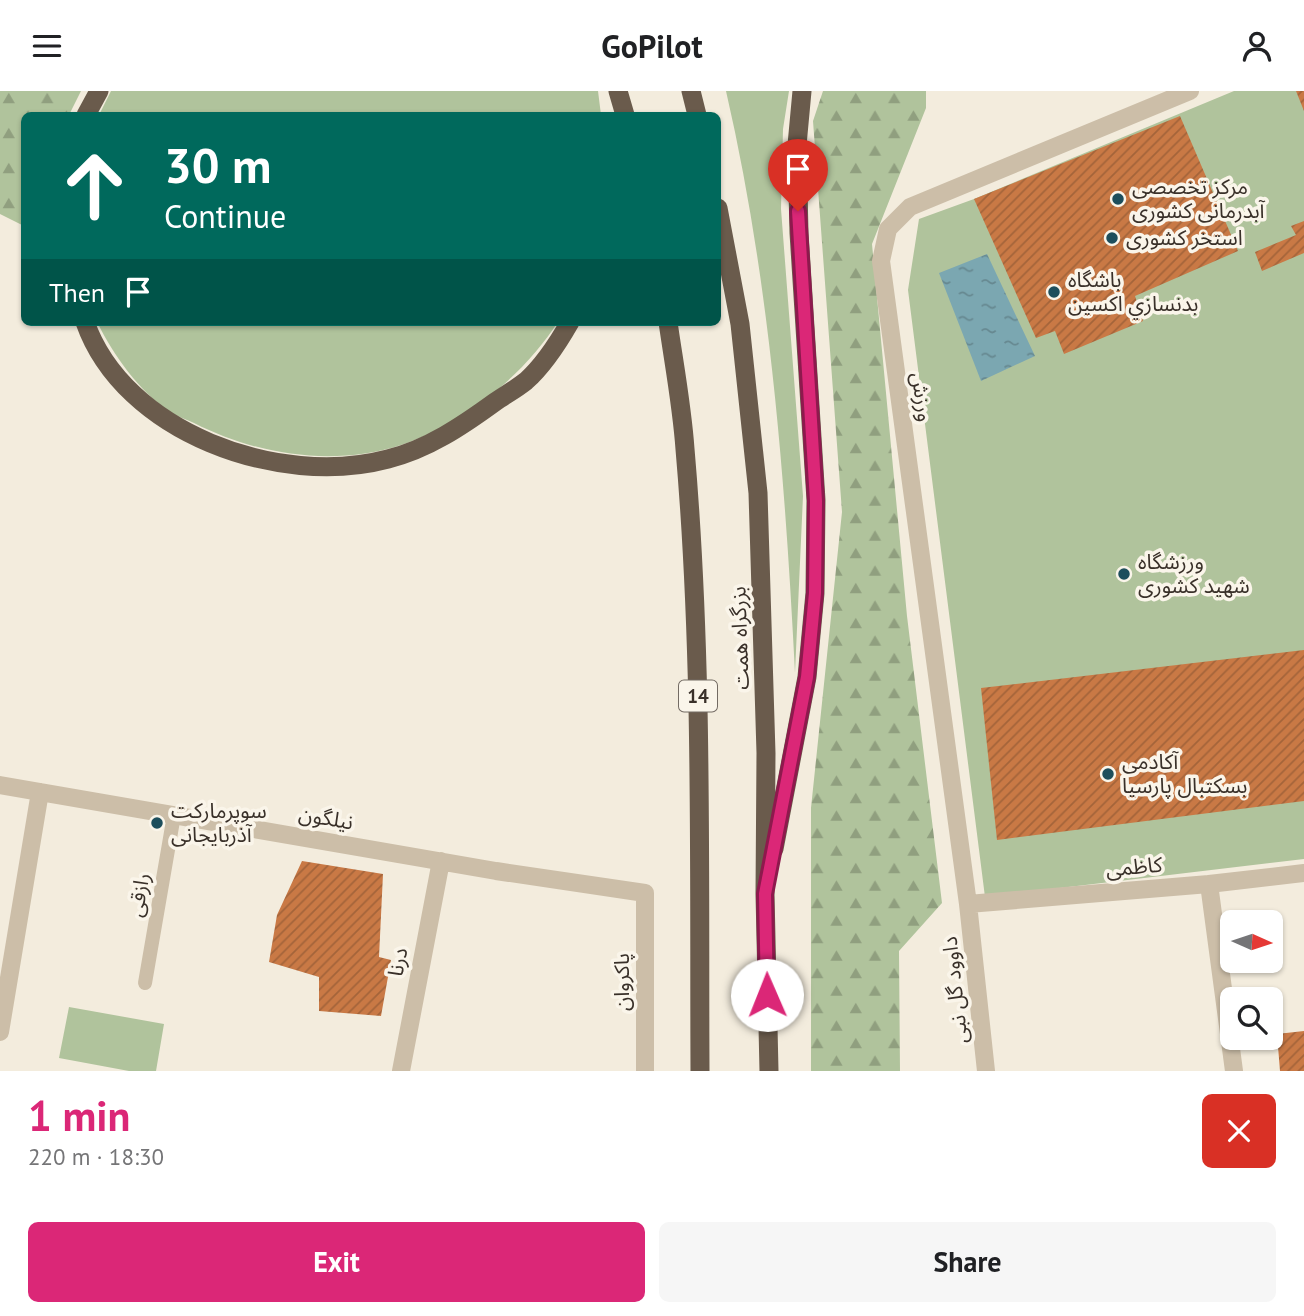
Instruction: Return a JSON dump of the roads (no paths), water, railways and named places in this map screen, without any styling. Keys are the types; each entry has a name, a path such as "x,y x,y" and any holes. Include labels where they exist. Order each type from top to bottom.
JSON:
{"highway":[{"path":"88,112 99,91"},
{"path":"691,91 696,112"},
{"path":"765,894 807,677 815,593 816,501 799,233 797,145 802,91"},
{"name":"بزرگراه همت","path":"721,224 740,324 758,493 766,753 765,894 769,1071"},
{"path":"86,326 92,342 127,389 178,428 199,439 258,457 329,466 388,460 453,432 526,381 555,349 568,326"},
{"name":"بزرگراه همت","path":"669,326 685,445 695,584 699,713 701,1071"}],"street":[{"name":"ورزش","path":"968,904 881,261 888,229 910,207 1190,91"},
{"name":"نیلگون","path":"0,785 441,861 645,893"},
{"path":"0,1032 40,792"},
{"name":"درنا","path":"401,1071 441,861"},
{"name":"کاظمی","path":"968,904 1209,884 1304,873"},
{"path":"1209,884 1234,1071"},
{"name":"پاکروان","path":"645,893 645,1071"},
{"name":"داوود گل نبی","path":"968,904 986,1071"}],"lane":[{"name":"رازقی","path":"145,983 174,815"}],"water":[{"path":"987,254 1035,356 981,381 939,273"}],"place":[{"name":"مرکز تخصصی آبدرمانی کشوری","path":"1118,199"},
{"name":"استخر کشوری","path":"1112,238"},
{"name":"باشگاه بدنسازي اكسين","path":"1054,292"},
{"name":"ورزشگاه شهید کشوری","path":"1124,574"},
{"name":"آکادمی بسکتبال پارسیا","path":"1108,774"},
{"name":"سوپرمارکت آذربایجانی","path":"157,823"}]}
